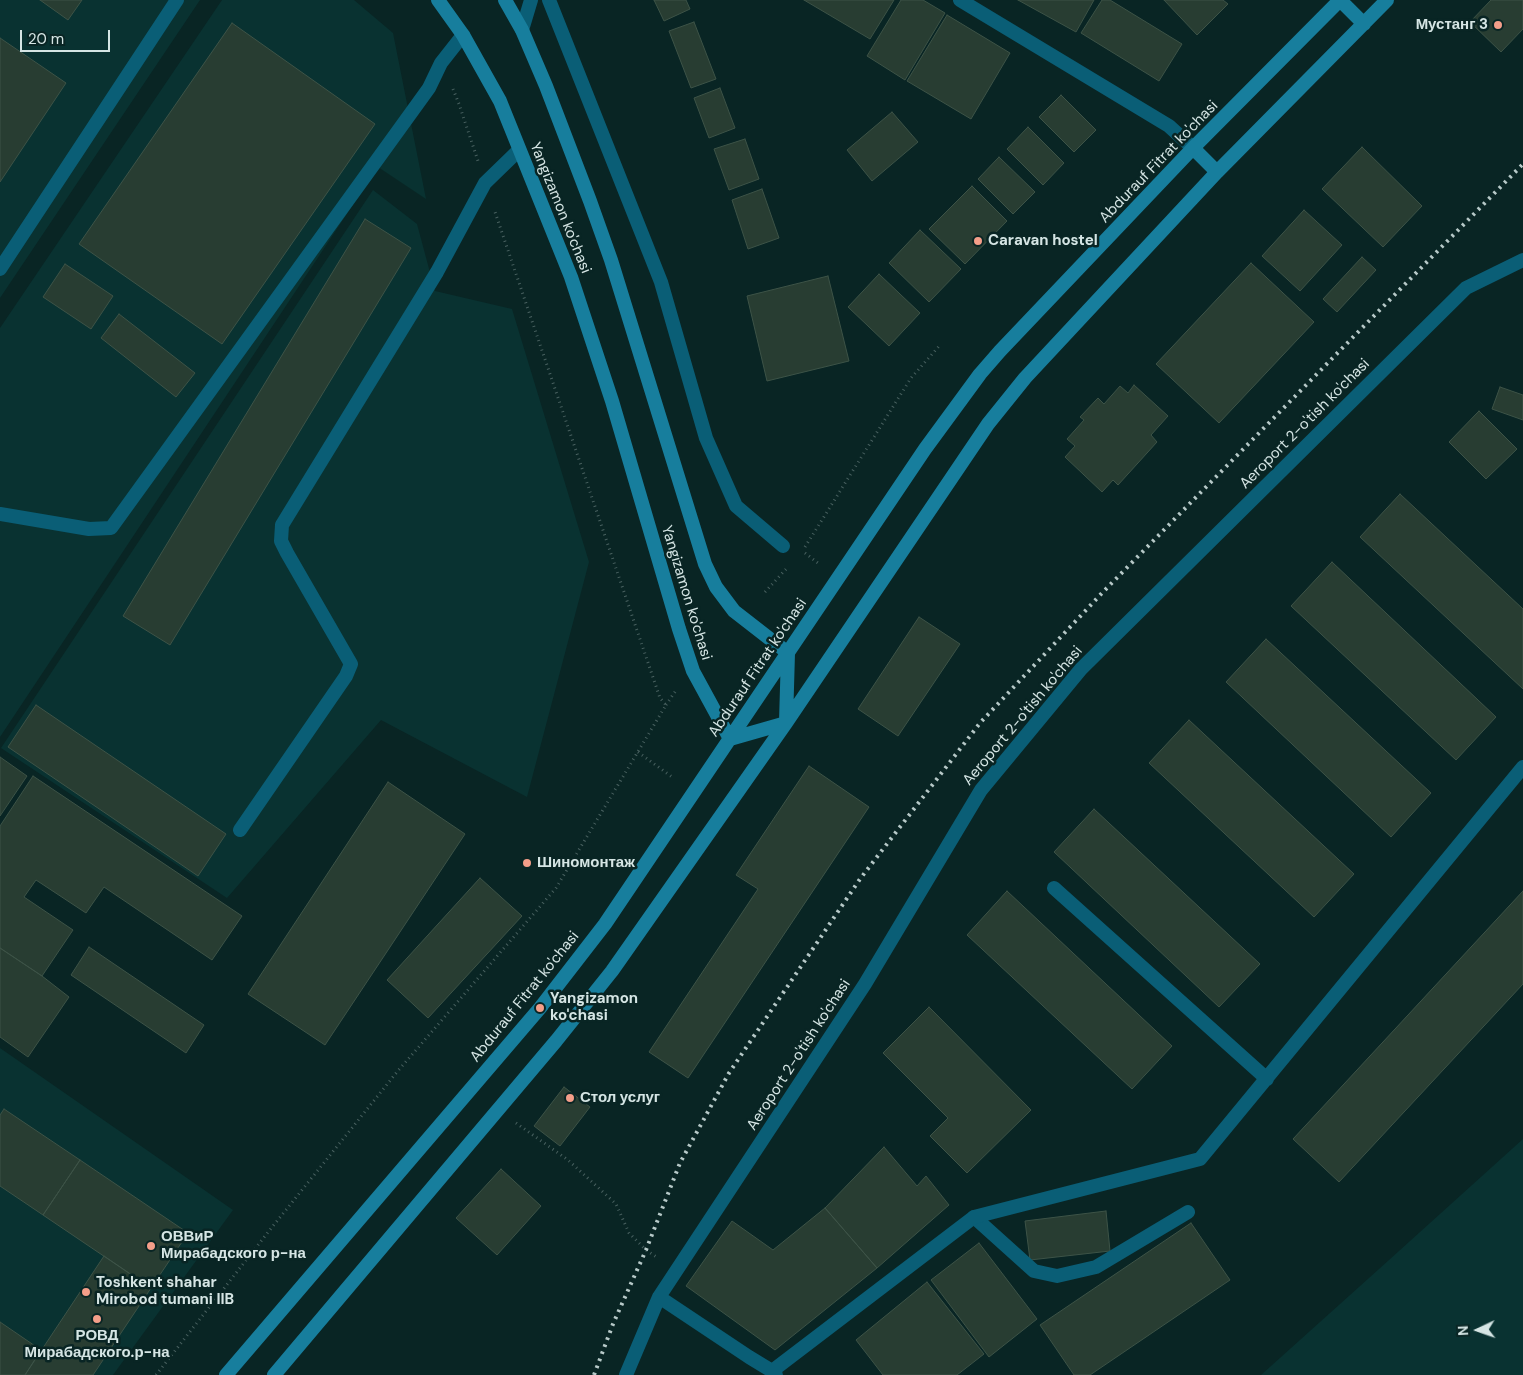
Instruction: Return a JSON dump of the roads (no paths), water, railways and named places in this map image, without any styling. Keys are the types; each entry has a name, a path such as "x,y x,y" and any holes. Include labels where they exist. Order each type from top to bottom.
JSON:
{"main road":[{"name":"Yangizamon ko'chasi","path":"438,0 463,35 500,101 576,295 612,401 693,671 730,739"},
{"name":"Yangizamon ko'chasi","path":"505,0 522,30 546,86 611,260 705,564 716,587 734,611 788,653"},
{"name":"Abdurauf Fitrat ko'chasi","path":"226,1375 540,1008 605,924 943,423 980,374 1194,148 1340,0"},
{"path":"1340,0 1364,24"},
{"path":"274,1375 498,1110 612,971 786,723 1006,400 1024,378 1217,172 1387,0"},
{"path":"1194,148 1217,172"},
{"path":"786,723 788,653"},
{"path":"730,739 786,723"}],"street":[{"path":"0,269 176,0"},
{"path":"522,30 531,0"},
{"path":"549,0 661,282 706,438 736,506 783,546"},
{"path":"960,0 1169,126 1194,148"},
{"path":"0,514 89,529 111,528 428,88 441,63 463,35"},
{"path":"240,830 346,676 351,664 281,541 282,525 437,272 485,182 519,150"},
{"name":"Aeroport 2-o'tish ko'chasi","path":"626,1375 659,1297 865,984 981,790 1081,669 1466,288 1523,260"},
{"path":"659,1297 774,1373 974,1217 1200,1160 1523,767"},
{"path":"1054,888 1267,1079"},
{"path":"974,1217 1034,1271 1057,1276 1096,1267 1188,1212"}],"railway":[{"path":"594,1375 613,1324 646,1250 680,1163 729,1073 860,879 980,723 1103,592 1523,164"}],"place":[{"name":"Мустанг 3","path":"1498,25"},
{"name":"Caravan hostel","path":"978,241"},
{"name":"Шиномонтаж","path":"527,863"},
{"name":"Yangizamon ko'chasi","path":"540,1008"},
{"name":"Стол услуг","path":"570,1098"},
{"name":"ОВВиР Мирабадского р-на","path":"151,1246"},
{"name":"Toshkent shahar Mirobod tumani IIB","path":"86,1292"},
{"name":"РОВД Мирабадского.р-на","path":"97,1319"}]}
